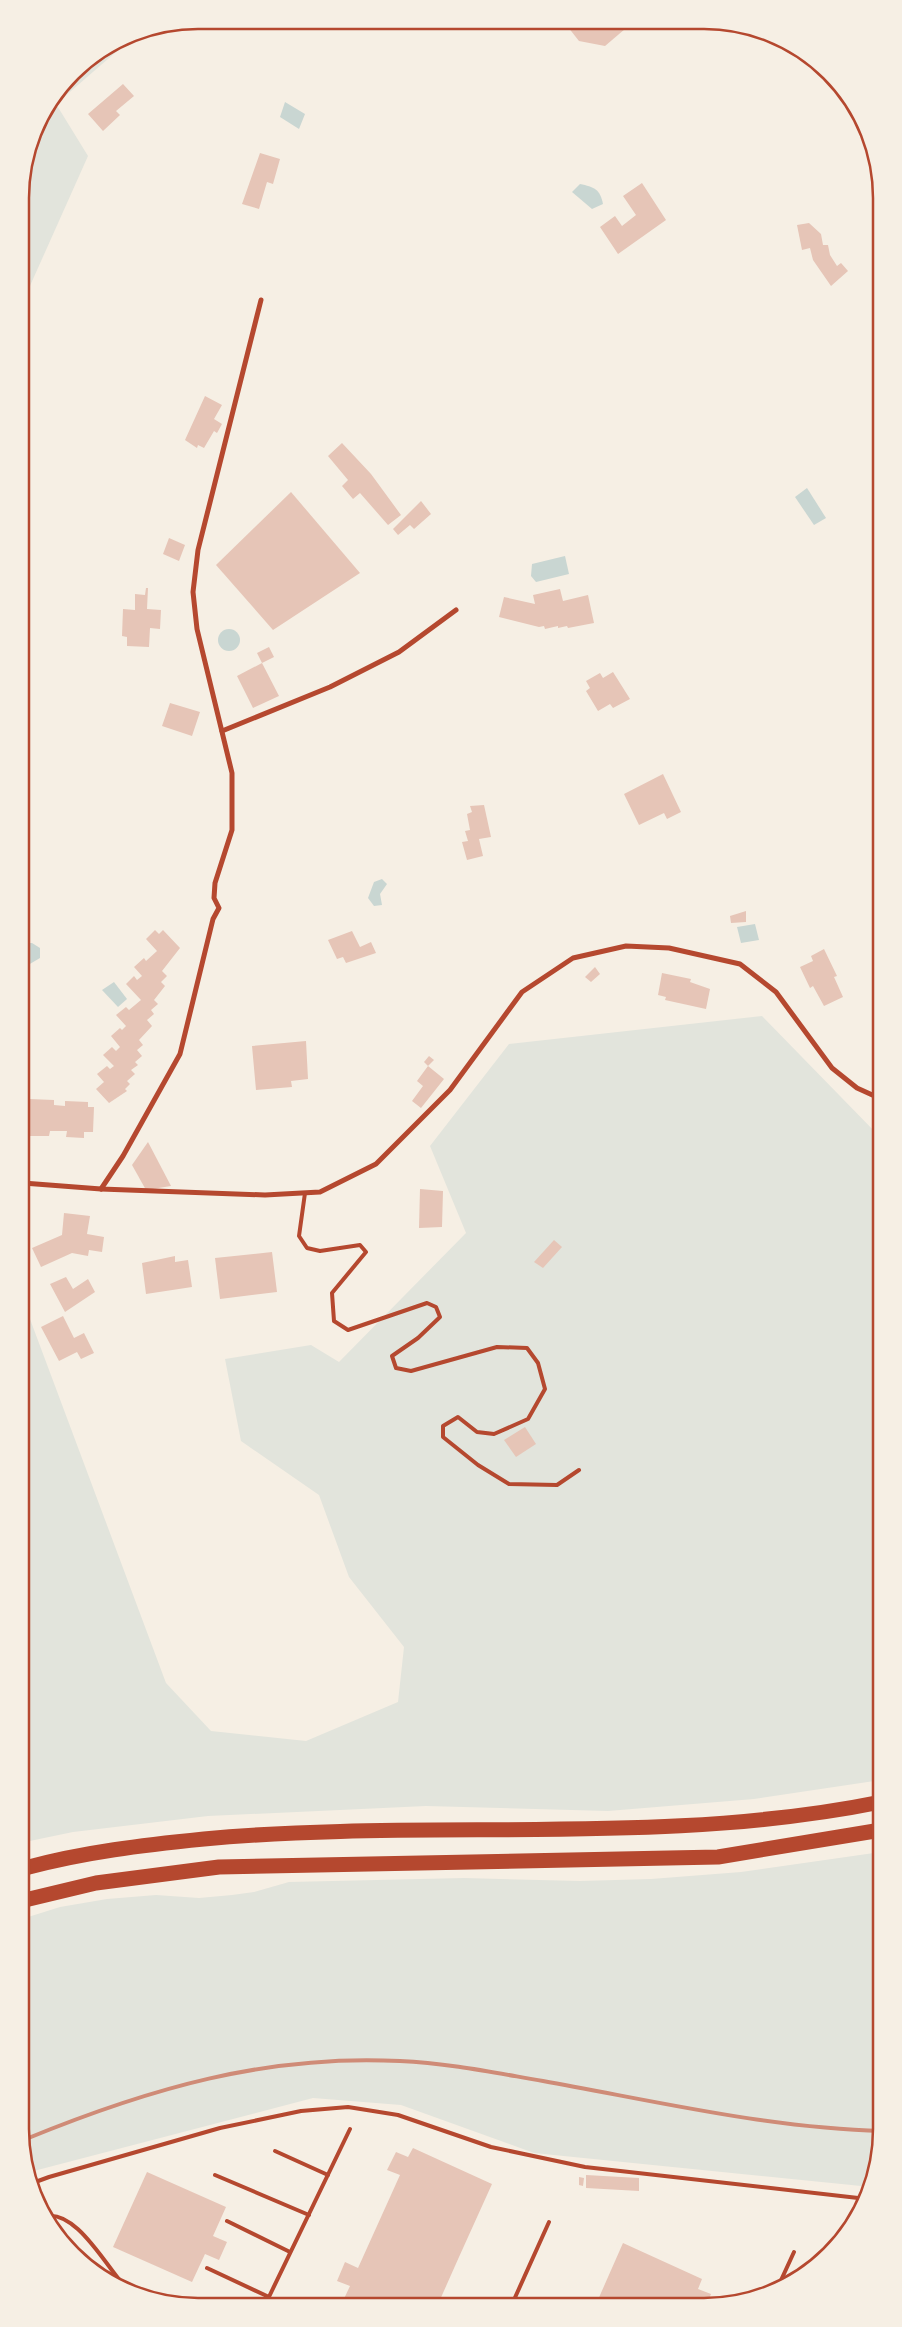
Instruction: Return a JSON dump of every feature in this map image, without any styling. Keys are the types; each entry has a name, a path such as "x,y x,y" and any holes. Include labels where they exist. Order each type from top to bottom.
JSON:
{"highway":[{"path":"29,1867 81,1855 142,1845 240,1836 320,1832 713,1825 841,1810 873,1804"},
{"path":"29,1899 96,1883 219,1868 718,1857 873,1831"}],"street":[{"path":"101,1188 123,1156 180,1054 213,919 219,908 214,898 215,883 232,830 232,773 197,629 193,592 198,550 260,300"},
{"path":"222,732 330,687 399,652 456,610"},
{"path":"29,1183 266,1195 320,1192 376,1164 450,1090 522,992 574,958 626,946 669,948 740,964 776,992 832,1068 857,1088 873,1095"}],"lane":[{"path":"305,1193 299,1236 306,1248 320,1251 360,1245 366,1252 332,1292 334,1321 348,1330 427,1303 436,1307 440,1317 418,1338 392,1356 396,1368 411,1371 497,1347 527,1348 538,1363 545,1389 528,1419 494,1434 477,1432 458,1417 442,1426 443,1437 478,1465 509,1484 557,1485 579,1470"},
{"path":"38,2181 220,2128 301,2111 348,2107 398,2115 491,2147 584,2168 858,2198"},
{"path":"207,2268 269,2297 350,2129"},
{"path":"275,2151 328,2175"},
{"path":"215,2175 309,2215"},
{"path":"53,2217 69,2220 118,2278"},
{"path":"227,2222 290,2252"},
{"path":"515,2298 549,2222"},
{"path":"781,2279 794,2252"}],"shaded area":[{"path":"123,46 59,101 86,71"},
{"path":"285,102 305,114 299,129 280,117"},
{"path":"57,105 88,156 29,288 29,187 32,165 46,123"},
{"path":"580,184 596,190 603,204 592,209 572,192"},
{"path":"807,488 826,518 814,525 795,497"},
{"path":"565,556 569,574 536,582 531,576 532,564"},
{"path":"229,629 237,632 240,640 237,648 229,651 221,648 218,640 221,632"},
{"path":"382,879 387,884 380,894 382,905 374,906 368,898 374,882"},
{"path":"755,924 759,940 741,943 737,927"},
{"path":"29,943 40,948 40,958 29,964"},
{"path":"114,982 127,999 118,1007 102,990"},
{"path":"762,1016 873,1130 873,1781 754,1799 608,1811 426,1806 208,1816 73,1832 29,1841 29,1316 166,1683 211,1731 306,1741 398,1702 404,1647 349,1577 319,1495 241,1441 225,1359 311,1345 339,1362 466,1233 430,1146 509,1044"},
{"path":"873,1853 873,2140 870,2162 863,2186 534,2153 401,2105 313,2098 34,2171 30,2151 29,2129 29,1917 60,1907 107,1899 156,1895 199,1898 232,1895 254,1892 289,1882 464,1878 580,1881 651,1879 741,1872"}],"building":[{"path":"570,29 625,29 605,46 579,41"},
{"path":"123,84 134,96 116,111 120,115 103,131 88,114"},
{"path":"260,153 280,159 273,184 267,182 259,209 242,204"},
{"path":"642,183 666,220 618,254 600,227 615,216 622,226 636,215 623,196"},
{"path":"809,223 821,234 823,245 828,245 830,255 837,266 841,263 848,271 831,286 813,260 810,248 802,250 797,225"},
{"path":"205,396 222,405 214,419 222,424 217,433 214,431 204,448 198,445 197,448 185,440"},
{"path":"342,443 371,474 401,515 388,525 360,493 353,499 342,486 348,480 328,456"},
{"path":"291,492 360,573 273,630 216,565"},
{"path":"421,501 431,514 414,529 410,525 398,535 393,529"},
{"path":"169,538 185,545 179,561 163,554"},
{"path":"146,588 148,588 147,609 161,610 160,629 150,628 149,647 127,646 127,637 122,636 123,609 135,610 135,594 145,595"},
{"path":"560,589 563,601 588,595 594,623 568,628 567,626 558,628 558,626 545,629 544,626 539,627 499,617 504,597 535,604 533,595"},
{"path":"269,647 274,657 262,663 257,653"},
{"path":"262,663 279,696 253,708 237,676"},
{"path":"613,672 630,699 613,708 610,704 598,711 586,691 590,688 586,681 600,673 603,678"},
{"path":"170,703 200,712 192,736 162,726"},
{"path":"663,774 681,812 667,819 664,813 639,825 624,794"},
{"path":"484,805 491,837 479,839 483,856 467,860 462,842 468,841 465,831 470,830 467,814 472,812 470,806"},
{"path":"746,911 746,922 731,923 730,916"},
{"path":"155,930 159,934 163,930 180,948 162,971 167,976 161,982 165,986 154,1000 158,1004 151,1010 154,1014 147,1020 152,1026 139,1040 143,1045 137,1050 142,1056 135,1062 138,1065 131,1070 135,1074 127,1081 130,1084 125,1089 127,1091 109,1103 96,1089 104,1082 97,1074 107,1066 110,1069 114,1066 103,1055 112,1047 116,1051 120,1047 111,1036 120,1028 122,1030 126,1026 116,1015 126,1007 129,1010 141,1000 126,984 134,976 137,980 142,976 134,967 144,958 146,961 157,951 146,939"},
{"path":"352,931 360,947 371,942 376,953 346,963 343,957 337,959 328,940"},
{"path":"824,949 837,976 834,977 843,997 824,1006 813,986 810,988 800,967 813,961 811,956"},
{"path":"595,967 600,974 591,982 585,977"},
{"path":"662,973 691,979 690,982 710,989 706,1009 665,1000 666,997 658,995"},
{"path":"306,1041 308,1079 291,1081 292,1087 256,1090 252,1046"},
{"path":"429,1056 434,1060 428,1066 424,1062"},
{"path":"428,1066 444,1079 421,1108 412,1101 423,1086 417,1081"},
{"path":"29,1099 54,1100 54,1105 65,1106 65,1101 88,1102 88,1107 94,1107 93,1132 84,1132 84,1138 66,1137 67,1131 50,1131 49,1136 29,1136"},
{"path":"148,1142 171,1186 146,1190 132,1165"},
{"path":"420,1189 443,1191 442,1227 419,1228"},
{"path":"64,1213 90,1216 87,1234 104,1237 102,1252 89,1250 88,1256 72,1253 41,1267 32,1248 62,1235"},
{"path":"554,1240 562,1247 543,1268 534,1262"},
{"path":"272,1252 277,1292 220,1299 215,1258"},
{"path":"175,1256 175,1262 188,1260 192,1287 146,1294 142,1263"},
{"path":"66,1277 73,1289 88,1279 95,1292 65,1312 50,1284"},
{"path":"63,1316 74,1338 84,1333 94,1353 81,1359 77,1352 59,1361 41,1327"},
{"path":"525,1427 536,1444 516,1457 504,1440"},
{"path":"413,2148 492,2184 441,2298 344,2298 350,2286 337,2281 345,2262 358,2268 400,2175 387,2170 396,2152 408,2157"},
{"path":"147,2172 226,2207 213,2236 227,2242 219,2260 205,2254 192,2282 113,2247"},
{"path":"586,2175 639,2178 639,2191 586,2188"},
{"path":"579,2177 584,2178 583,2186 579,2185"},
{"path":"623,2243 702,2279 698,2289 711,2294 709,2298 704,2298 599,2298"}],"railway":[{"path":"29,2138 117,2105 209,2079 255,2069 351,2060 418,2062 454,2066 754,2119 797,2125 873,2131"}]}
